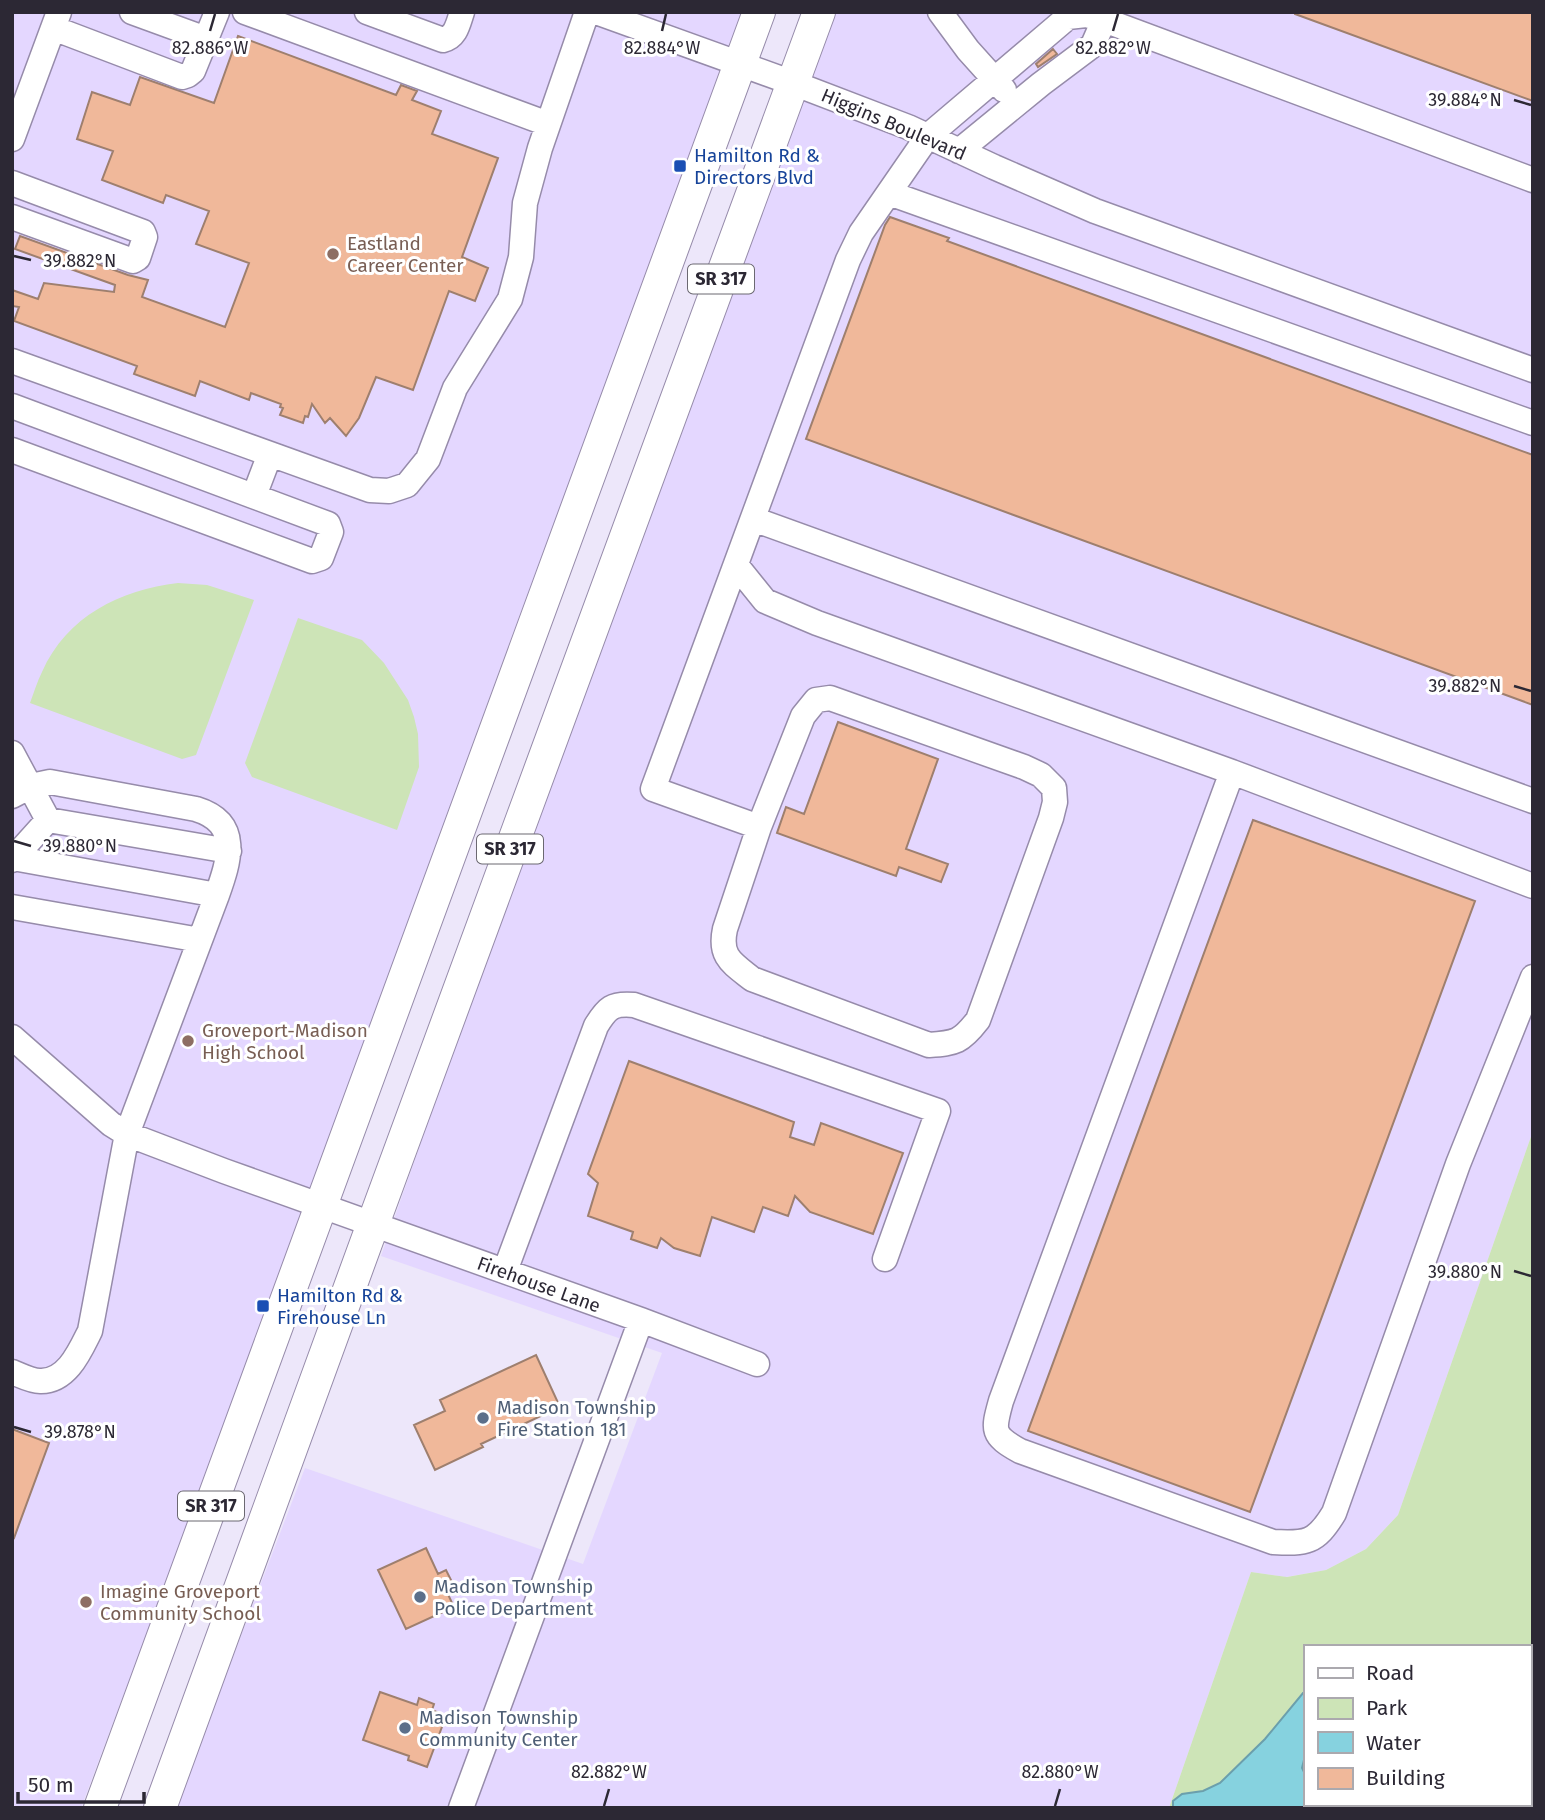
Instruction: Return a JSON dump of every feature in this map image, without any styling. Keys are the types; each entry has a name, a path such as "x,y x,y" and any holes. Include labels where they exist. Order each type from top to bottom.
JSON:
{"main road":[{"name":"SR 317","path":"100,1808 759,12"},
{"name":"SR 317","path":"160,1808 819,12"}],"street":[{"path":"132,12 206,39"},
{"path":"12,139 56,20 182,77 193,71 217,12"},
{"path":"245,12 548,124"},
{"path":"367,12 443,40 454,33 462,12"},
{"path":"940,12 968,50 1017,104"},
{"path":"14,368 370,490 389,491 407,485 428,459 454,388 510,299 521,257 525,203 540,148 548,124 598,13"},
{"name":"Higgins Boulevard","path":"598,13 897,122 1095,211 1533,370"},
{"path":"759,827 653,789 848,260 861,233 928,136 1068,17 1086,15 1104,20 1533,180"},
{"path":"959,151 1093,45 1104,20"},
{"path":"12,183 143,232 145,237 138,258 133,261 12,217"},
{"path":"889,193 1533,423"},
{"path":"12,406 328,524 331,532 321,558 312,561 12,450"},
{"path":"254,496 270,454"},
{"path":"753,519 1533,802"},
{"path":"736,565 765,600 817,623 1231,772 1533,886"},
{"path":"830,698 1024,766 1041,775 1054,788 1055,802 1051,818 978,1020 966,1036 951,1043 929,1045 752,979 730,962 722,945 725,929 759,827 803,716 816,700 830,698"},
{"path":"12,753 21,791 48,820 229,850"},
{"path":"1231,772 1001,1401 996,1432 1003,1442 1020,1451 1273,1542 1308,1541 1325,1528 1334,1513 1458,1164 1533,977"},
{"path":"12,1372 39,1381 58,1377 77,1358 90,1331 127,1134 217,895 227,866 229,850 228,837 206,812 62,783 50,782 21,791"},
{"path":"13,859 48,820"},
{"path":"13,859 217,895"},
{"path":"12,907 200,940"},
{"path":"505,1271 596,1026 604,1013 617,1003 634,1004 938,1111 885,1259"},
{"name":"Firehouse Lane","path":"12,1038 111,1124 127,1134 757,1364"},
{"path":"461,1808 641,1320"}],"shaded area":[{"path":"12,12 743,12 201,1489 81,1808 12,1808"},
{"path":"818,12 1533,12 1533,1131 1398,1515 1366,1549 1326,1570 1286,1577 1251,1572 1169,1808 175,1808 305,1468 583,1564 662,1353 381,1256"}],"green space":[{"path":"178,583 207,585 254,600 196,755 182,759 30,703 53,652 81,621 116,599"},
{"path":"298,618 362,640 384,663 408,700 418,734 419,767 397,830 252,777 245,763"},
{"path":"1533,1131 1533,1808 1169,1808 1251,1572 1287,1577 1326,1570 1366,1549 1398,1515"}],"water":[{"path":"1304,1693 1304,1806 1361,1808 1173,1808 1173,1801 1182,1794 1203,1791 1220,1783 1265,1739"},
{"path":"1380,1806 1505,1806 1504,1808"}],"building":[{"path":"1533,12 1533,101 1295,14"},
{"path":"238,36 396,95 401,85 417,91 412,100 441,111 432,134 498,158 462,257 488,268 475,301 449,291 413,390 376,377 359,418 346,436 330,418 325,423 312,404 303,423 280,415 283,408 280,407 281,404 251,393 249,400 200,381 195,396 134,374 137,366 14,321 19,307 12,306 12,290 38,299 44,283 114,292 115,285 15,249 20,236 148,280 142,297 225,327 249,263 196,244 209,211 166,195 163,203 102,180 113,151 77,139 92,92 130,105 140,77 214,103"},
{"path":"1053,49 1057,54 1038,67 1036,64"},
{"path":"890,217 949,238 947,241 1533,455 1533,705 806,439"},
{"path":"838,722 938,759 906,849 948,864 941,882 899,867 896,876 777,833 786,807 804,814"},
{"path":"1253,820 1475,901 1250,1512 1028,1431"},
{"path":"629,1061 794,1122 790,1137 814,1145 821,1123 903,1153 873,1234 810,1212 795,1196 788,1216 763,1207 754,1232 712,1217 700,1256 674,1248 661,1238 657,1248 631,1239 633,1232 588,1216 598,1183 588,1174"},
{"name":"Madison Township Fire Station 181","path":"536,1355 560,1407 481,1444 483,1447 435,1470 414,1425 445,1411 440,1400"},
{"path":"12,1429 49,1443 14,1538 12,1537"},
{"name":"Madison Township Police Department","path":"426,1548 438,1574 446,1570 453,1584 445,1588 454,1607 406,1629 378,1570"},
{"name":"Madison Township Community Center","path":"380,1692 417,1705 419,1698 434,1704 432,1710 446,1716 427,1767 408,1760 409,1756 363,1740"}],"place":[{"name":"Hamilton Rd & Directors Blvd","path":"680,166"},
{"name":"Eastland Career Center","path":"333,254"},
{"name":"Groveport-Madison High School","path":"188,1041"},
{"name":"Hamilton Rd & Firehouse Ln","path":"263,1306"},
{"name":"Madison Township Fire Station 181","path":"483,1418"},
{"name":"Madison Township Police Department","path":"420,1597"},
{"name":"Imagine Groveport Community School","path":"86,1602"},
{"name":"Madison Township Community Center","path":"405,1728"}]}
